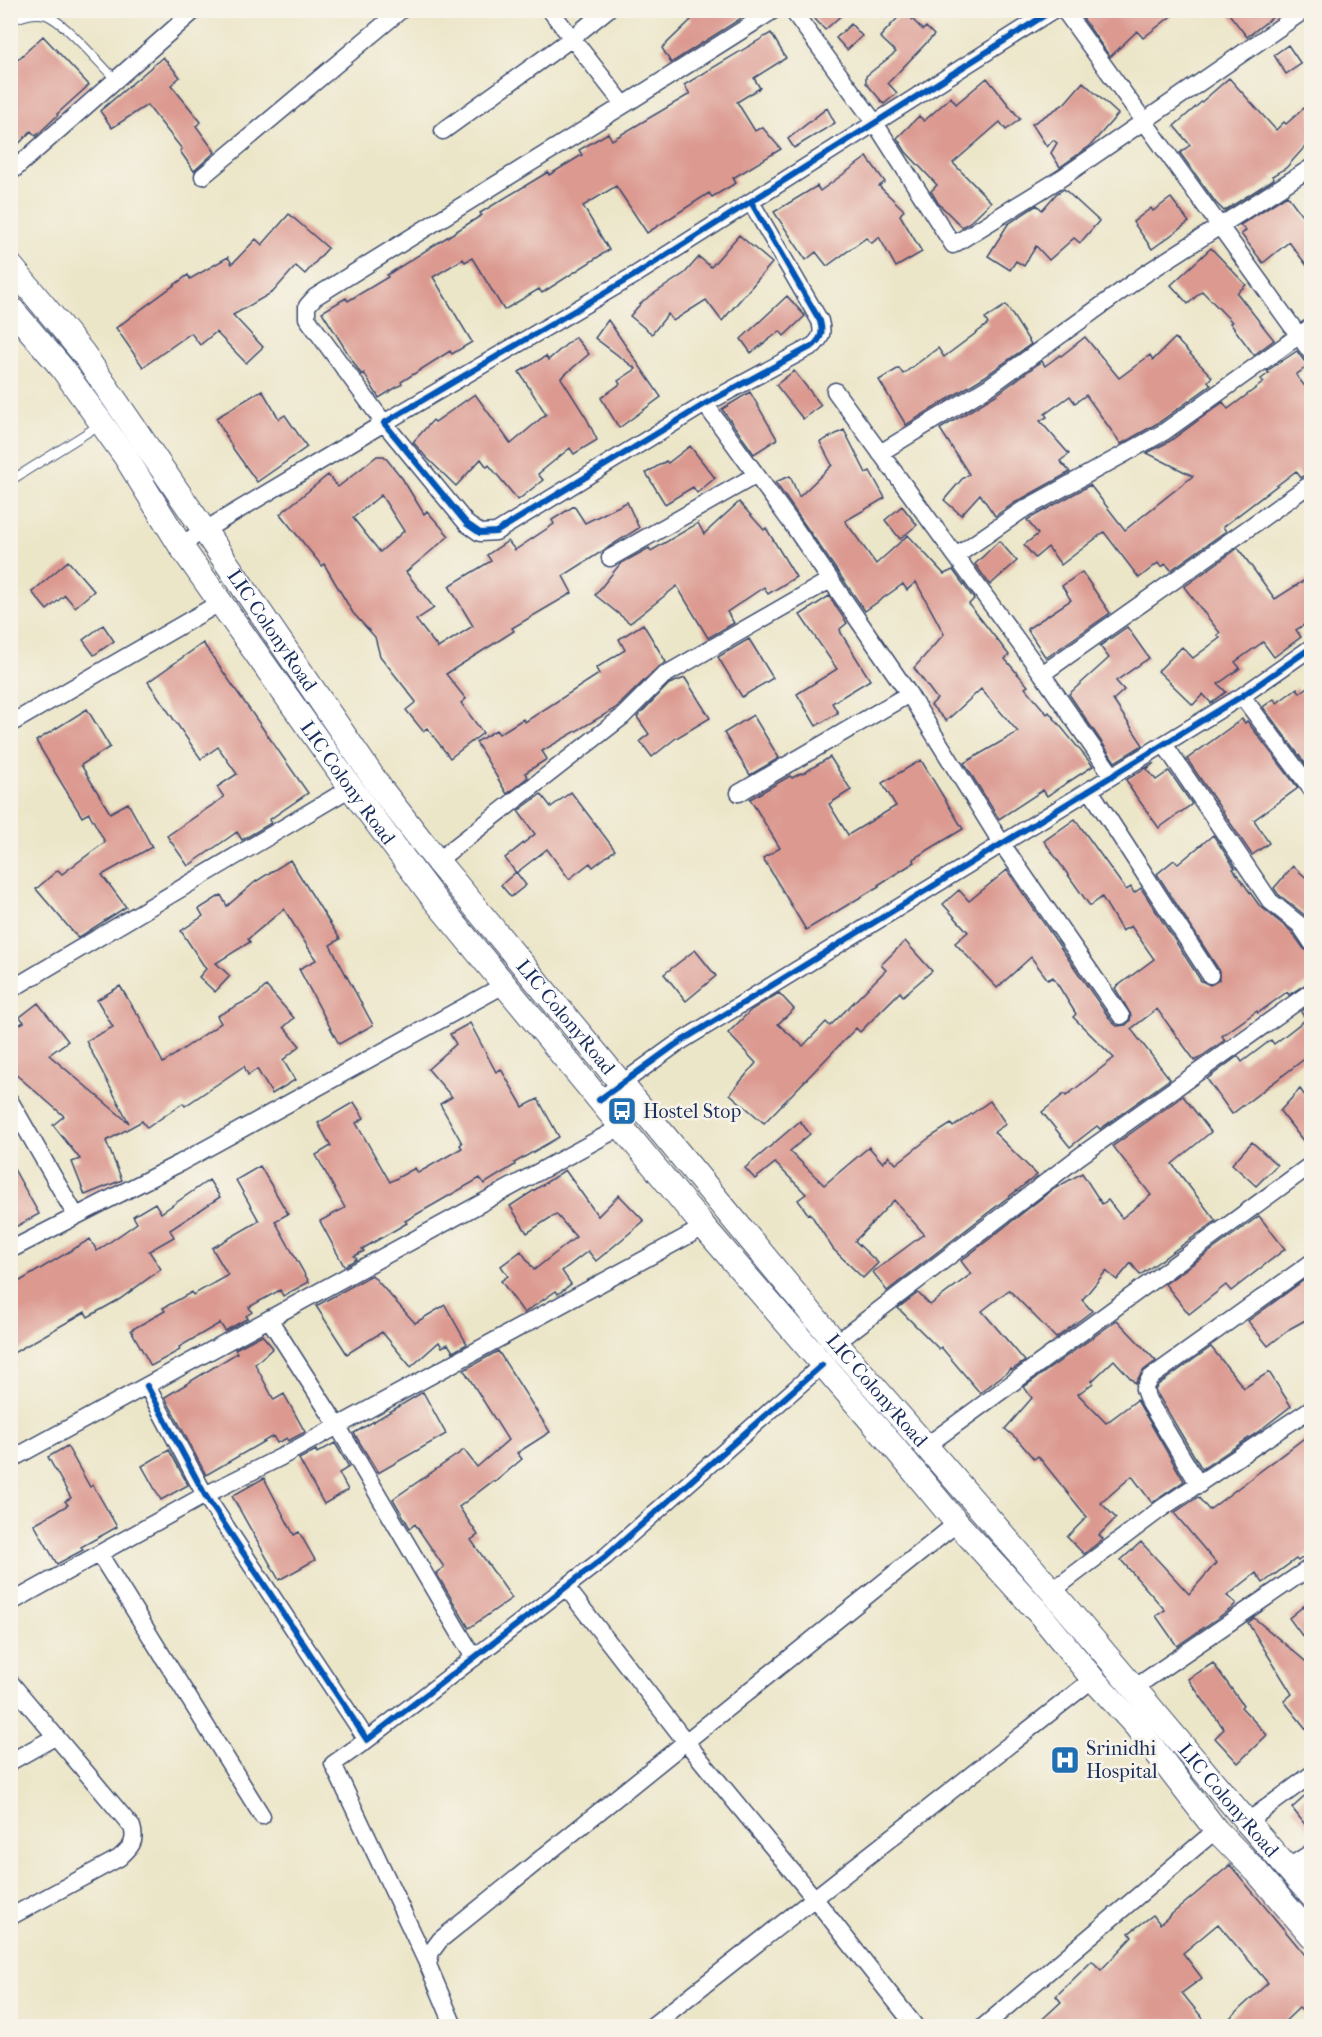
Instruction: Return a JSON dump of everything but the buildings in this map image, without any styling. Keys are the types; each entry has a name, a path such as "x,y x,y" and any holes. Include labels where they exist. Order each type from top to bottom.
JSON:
{"main road":[{"name":"LIC ColonyRoad","path":"10,265 83,353 204,531 364,793 437,861 836,1343 1052,1591 1311,1896"},
{"name":"LIC Colony Road","path":"10,307 62,368 124,456 180,545 364,793 434,899 599,1100"},
{"path":"62,368 83,353"},
{"name":"LIC ColonyRoad","path":"599,1100 704,1227 957,1523 1039,1613 1093,1679 1136,1726 1216,1830 1257,1872 1311,1936"},
{"path":"936,1498 956,1481"}],"street":[{"path":"10,173 195,10"},
{"path":"203,176 402,10"},
{"path":"550,10 624,105"},
{"path":"443,131 607,10"},
{"path":"751,202 820,321 823,331 820,339 814,345 705,404 496,532 480,532 467,524 384,423 307,318 307,306 315,297 774,10"},
{"path":"792,10 875,123 953,245 1063,177 1305,10"},
{"path":"180,545 635,275 1053,10"},
{"path":"1064,10 1219,226 1305,331 1311,354"},
{"path":"880,453 990,386 1145,274 1311,167"},
{"path":"956,556 1021,511 1164,432 1305,331"},
{"path":"835,391 1042,674 1112,775"},
{"path":"705,404 909,694 1002,844 1121,1016"},
{"path":"610,558 756,475"},
{"path":"1042,674 1311,483"},
{"path":"437,861 622,717 663,676 830,580"},
{"path":"10,724 221,602"},
{"path":"599,1100 675,1045 1242,696 1311,647"},
{"path":"739,793 909,694"},
{"path":"1242,696 1311,790"},
{"path":"1164,744 1270,901 1300,925 1311,943"},
{"path":"1090,790 1210,975"},
{"path":"10,990 364,793"},
{"path":"10,1250 180,1162 504,985"},
{"path":"836,1343 1080,1156 1311,991"},
{"path":"10,1101 76,1216"},
{"path":"10,1460 621,1127"},
{"path":"927,1446 1311,1164"},
{"path":"10,1604 205,1495 704,1227"},
{"path":"1198,1485 1148,1400 1144,1389 1150,1378 1311,1262"},
{"path":"269,1319 337,1425 474,1658"},
{"path":"454,2026 428,1965 333,1764 605,1557 822,1365"},
{"path":"147,1386 205,1495 367,1740"},
{"path":"1052,1591 1162,1508 1311,1408"},
{"path":"428,1965 431,1952 440,1940 957,1523"},
{"path":"100,1555 262,1816"},
{"path":"1134,1688 1311,1566"},
{"path":"566,1587 686,1743 815,1899 915,2026"},
{"path":"652,2026 1093,1679"},
{"path":"10,1682 132,1827 135,1835 133,1846 119,1858 10,1917"},
{"path":"10,1762 55,1737"},
{"path":"1247,1822 1311,1774"},
{"path":"984,2026 1216,1830"},
{"path":"1287,1868 1311,1852"}],"lane":[{"path":"10,22 33,14 47,15 63,27 115,79"},
{"path":"10,481 101,424"}],"cycle path":[{"path":"751,202 820,321 821,334 817,342 705,404 496,532 480,533 467,524 384,423 635,275 1053,10"},
{"path":"599,1100 675,1045 1242,696 1312,647"},
{"path":"147,1386 205,1495 367,1740 605,1557 822,1365"}],"place":[{"name":"Hostel Stop","path":"622,1111"},
{"name":"Srinidhi Hospital","path":"1065,1760"}]}
